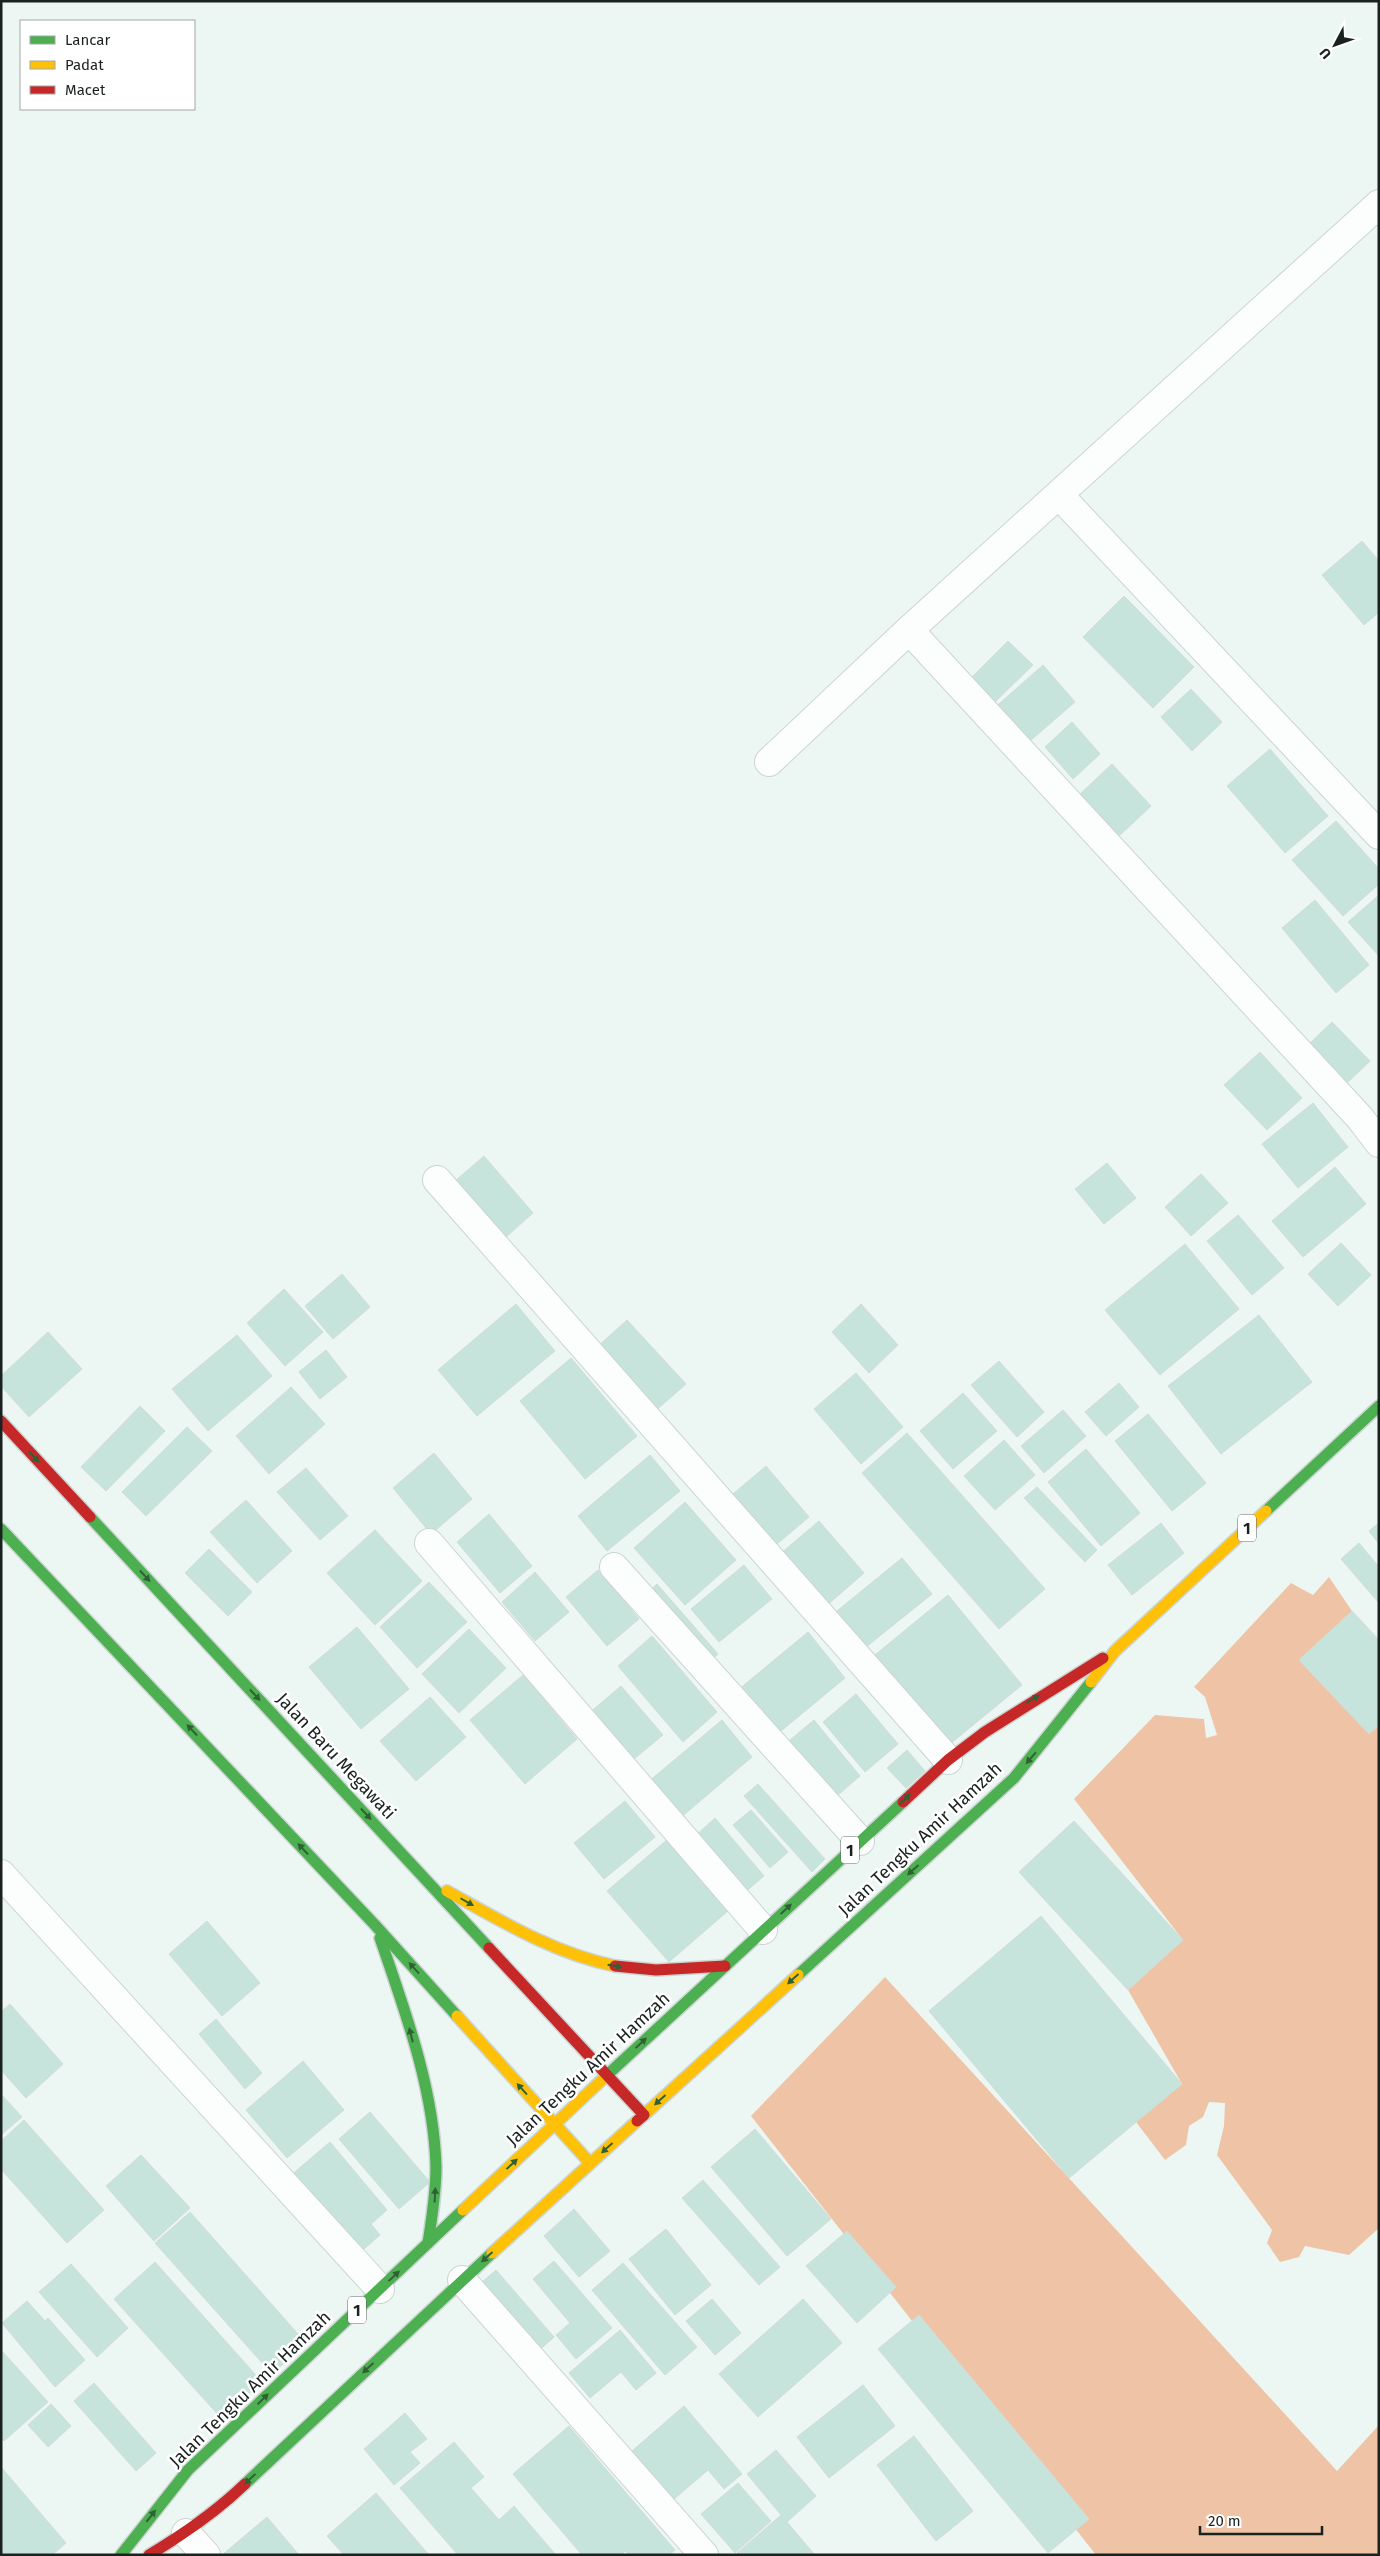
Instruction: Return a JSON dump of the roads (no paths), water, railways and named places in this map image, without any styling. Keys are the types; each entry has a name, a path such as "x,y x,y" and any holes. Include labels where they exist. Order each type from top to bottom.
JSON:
{"main road":[{"name":"Jalan Tengku Amir Hamzah","path":"149,2555 186,2533 224,2504 462,2280 1014,1778 1054,1731 1115,1651 1379,1406"},
{"name":"Jalan Baru Megawati","path":"1,1421 424,1878 605,2077 644,2115"},
{"path":"1,1529 376,1926 590,2164"},
{"name":"Jalan Tengku Amir Hamzah","path":"121,2555 188,2470 554,2124 948,1760 975,1738 1028,1702 1115,1651"},
{"path":"424,1878 519,1931 570,1954 613,1966 658,1970 725,1966"},
{"path":"376,1926 405,2010 434,2140 435,2197 428,2244"}],"street":[{"path":"769,762 909,630 1379,204"},
{"path":"1059,496 1379,836"},
{"path":"909,630 1354,1111 1379,1143"},
{"path":"437,1180 948,1760"},
{"path":"429,1542 763,1930"},
{"path":"614,1568 860,1841"},
{"path":"1,1874 380,2289"},
{"path":"462,2280 704,2555"},
{"path":"186,2533 206,2555"}]}
